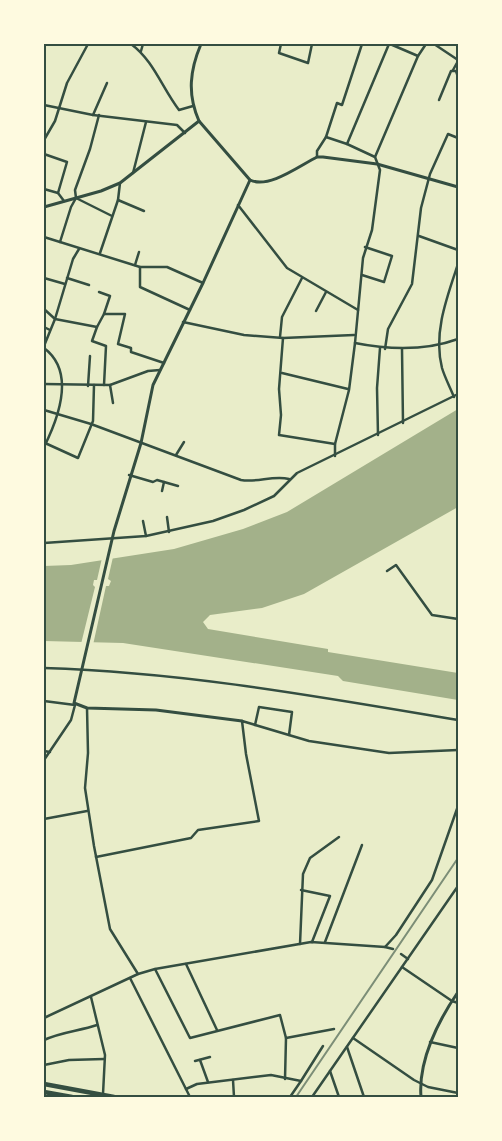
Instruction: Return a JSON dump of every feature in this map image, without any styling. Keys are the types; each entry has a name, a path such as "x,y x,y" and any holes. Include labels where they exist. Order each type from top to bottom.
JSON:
{"highway":[{"path":"44,1084 114,1097"},
{"path":"44,1092 72,1097"}],"street":[{"path":"44,140 59,108 67,83 88,44"},
{"path":"131,44 141,51 178,110 193,106"},
{"path":"141,51 143,44"},
{"path":"201,44 190,73 193,106 199,122 250,180 259,183 270,180 317,157 378,164 458,187"},
{"path":"281,44 279,53 308,63 312,44"},
{"path":"317,157 317,151 326,137 337,103 342,105 362,44"},
{"path":"347,144 389,44 418,56"},
{"path":"375,157 418,56 426,44"},
{"path":"434,44 458,61 439,100"},
{"path":"453,70 456,71 458,77"},
{"path":"92,115 107,83"},
{"path":"44,105 92,115 177,125 185,133"},
{"path":"60,242 71,207 76,198 75,190 90,149 99,115"},
{"path":"133,173 146,122"},
{"path":"44,206 76,198 120,183 199,122"},
{"path":"385,349 388,328 412,284 421,208 429,178 448,134 458,138"},
{"path":"326,137 375,157 380,170 372,230 365,247 349,390 334,444 335,456"},
{"path":"44,154 67,162 58,193"},
{"path":"44,760 71,720 81,667 112,541 140,443 153,385 204,283 250,180"},
{"path":"100,253 118,200 120,183"},
{"path":"44,189 58,193 64,201"},
{"path":"76,198 90,207 112,216"},
{"path":"118,200 144,211"},
{"path":"238,205 287,268 358,310"},
{"path":"419,236 458,250"},
{"path":"44,237 140,267 167,267 204,283"},
{"path":"362,275 384,282 392,256 365,247"},
{"path":"79,249 67,278 55,319 44,347 58,363 62,385 59,416 45,445 78,458 91,424 94,385"},
{"path":"135,265 139,252"},
{"path":"454,397 442,368 438,346 444,311 458,264"},
{"path":"140,267 140,287 190,310"},
{"path":"44,278 65,284"},
{"path":"67,278 89,285"},
{"path":"302,278 282,317 282,373 279,389 280,435 334,444"},
{"path":"99,292 110,296 92,341 106,346 104,385"},
{"path":"316,311 326,292"},
{"path":"44,309 55,319 97,327"},
{"path":"104,314 125,314 118,344 131,348 131,352 164,363"},
{"path":"183,322 244,335 282,338 354,335"},
{"path":"44,327 50,330"},
{"path":"355,344 385,349 402,349 438,346 458,339"},
{"path":"378,435 377,388 380,348"},
{"path":"402,349 403,423"},
{"path":"88,386 90,356"},
{"path":"44,384 110,385 148,370 160,370"},
{"path":"282,373 349,390"},
{"path":"110,385 113,404"},
{"path":"44,410 91,424 241,480 289,479 458,394"},
{"path":"176,455 184,442"},
{"path":"130,475 153,482 157,480 178,486"},
{"path":"44,543 112,541 169,532 244,510 274,496 286,486 289,479"},
{"path":"162,491 164,482"},
{"path":"167,517 169,532"},
{"path":"143,521 146,536"},
{"path":"387,571 396,565 432,615 458,619"},
{"path":"44,668 81,667 250,686 458,720"},
{"path":"44,700 75,704 87,708 156,710 242,721 309,741 389,753 458,750"},
{"path":"255,725 259,707 292,712 289,735"},
{"path":"87,708 88,754 85,788 87,811 110,929 138,974"},
{"path":"96,857 191,838 198,830 259,821 246,754 242,721"},
{"path":"44,751 50,752"},
{"path":"385,947 396,935 432,880 458,806"},
{"path":"44,819 87,811"},
{"path":"300,944 303,874 310,858 339,837"},
{"path":"325,942 362,845"},
{"path":"312,1097 458,889"},
{"path":"301,890 330,896 312,942"},
{"path":"44,1018 138,974 155,969 312,942 393,949"},
{"path":"401,954 408,959"},
{"path":"186,964 217,1030"},
{"path":"402,967 452,1001 458,1002"},
{"path":"155,969 190,1038 280,1016 286,1038 285,1079"},
{"path":"130,978 190,1097"},
{"path":"421,1097 421,1084 430,1042 458,992"},
{"path":"91,997 105,1059 103,1096"},
{"path":"44,1040 57,1034 97,1025"},
{"path":"286,1038 334,1029"},
{"path":"354,1038 421,1084 458,1094"},
{"path":"430,1042 458,1048"},
{"path":"290,1097 323,1046"},
{"path":"347,1047 364,1097"},
{"path":"195,1061 210,1057"},
{"path":"44,1065 55,1061 105,1059"},
{"path":"200,1060 208,1082"},
{"path":"330,1071 339,1097"},
{"path":"186,1089 208,1082 271,1075 301,1081"},
{"path":"233,1080 234,1097"}],"shaded area":[{"path":"458,409 458,507 304,594 262,608 210,615 203,622 208,629 328,649 328,652 458,673 458,700 343,681 338,676 123,643 44,641 44,566 71,565 174,549 243,529 287,512"}],"pier":[{"path":"113,557 108,579 111,581 109,586 106,586 93,645 81,644 95,587 93,585 94,580 97,580 102,558"}],"railway":[{"path":"296,1097 458,858"}]}
